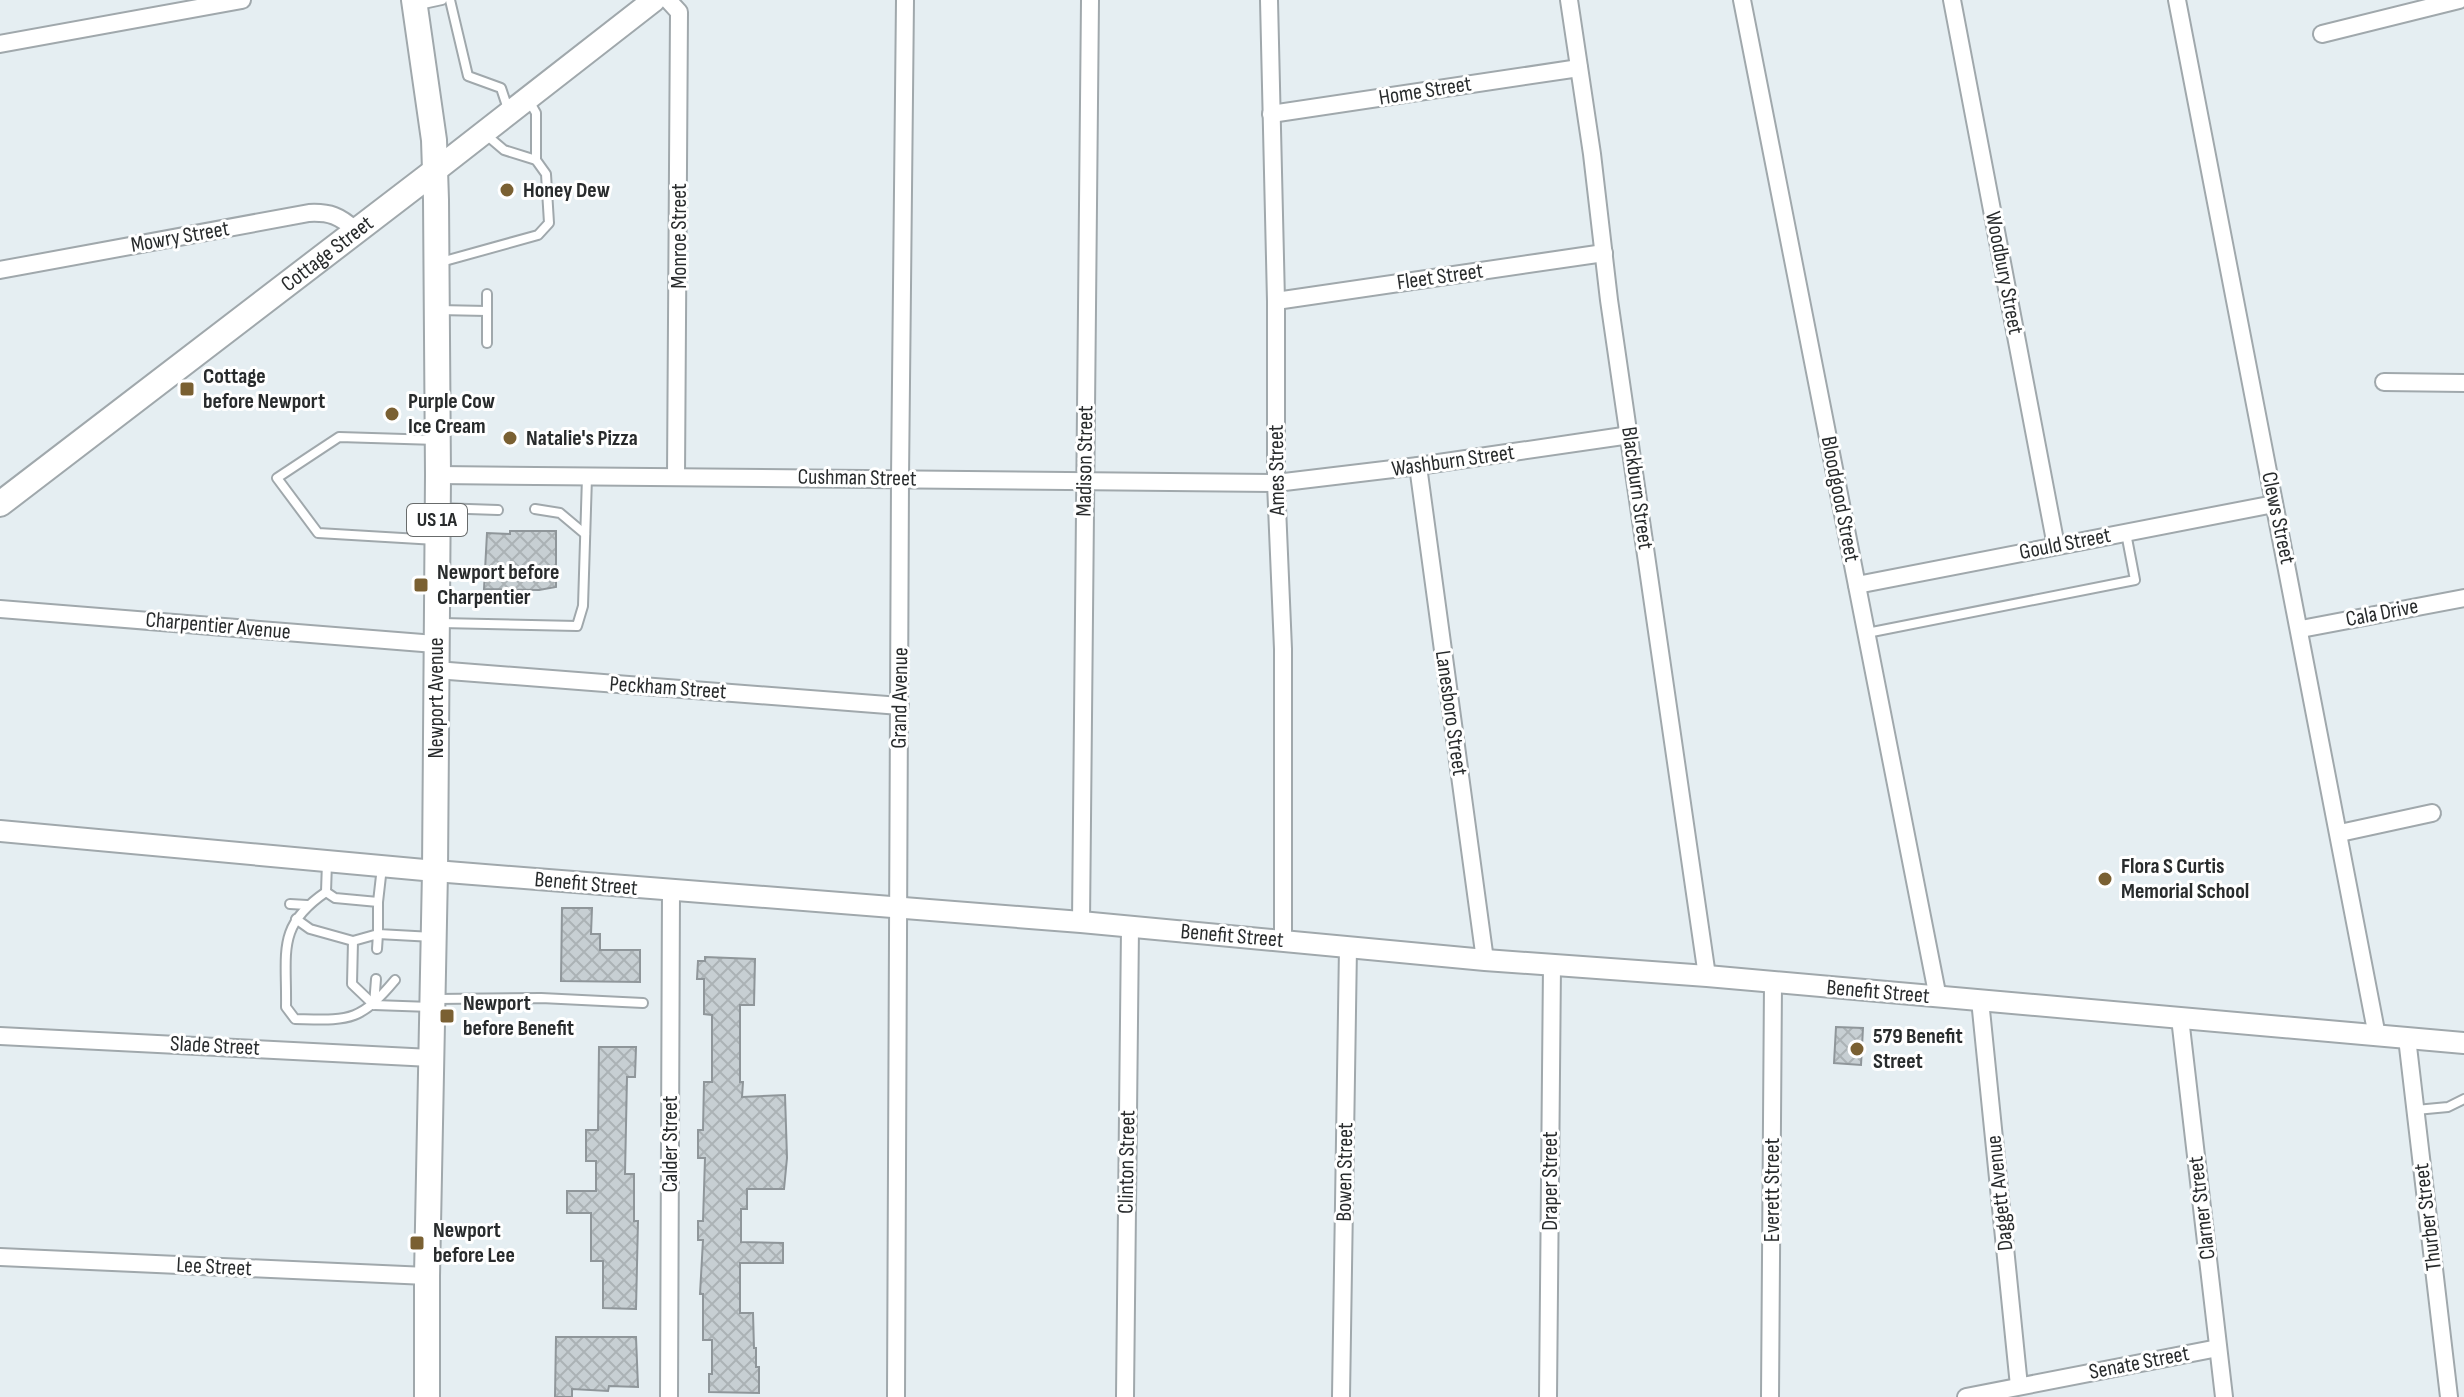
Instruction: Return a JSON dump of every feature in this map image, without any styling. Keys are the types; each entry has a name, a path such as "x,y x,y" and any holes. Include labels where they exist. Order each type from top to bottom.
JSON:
{"main road":[{"name":"Cottage Street","path":"0,504 654,0"},
{"name":"Newport Avenue","path":"414,3 434,140 437,264 435,871 427,1397"}],"street":[{"path":"0,44 242,0"},
{"name":"Monroe Street","path":"668,0 679,12 676,476"},
{"name":"Grand Avenue","path":"896,1397 905,0"},
{"name":"Madison Street","path":"1081,922 1090,0"},
{"name":"Ames Street","path":"1269,0 1276,301 1276,483 1283,649 1283,940"},
{"name":"Blackburn Street","path":"1569,0 1707,976"},
{"name":"Bloodgood Street","path":"1742,0 1938,998"},
{"name":"Woodbury Street","path":"1952,0 2056,546"},
{"name":"Clews Street","path":"2177,0 2301,629 2377,1036"},
{"path":"2322,34 2459,0"},
{"name":"Home Street","path":"1271,114 1579,68"},
{"name":"Mowry Street","path":"0,270 309,213 325,212 341,217 355,230"},
{"name":"Fleet Street","path":"1276,301 1604,253"},
{"path":"2384,382 2464,383"},
{"name":"Washburn Street","path":"1276,483 1630,435"},
{"name":"Lanesboro Street","path":"1418,466 1485,960"},
{"name":"Cushman Street","path":"438,475 1276,483"},
{"name":"Gould Street","path":"1857,585 2274,504"},
{"name":"Cala Drive","path":"2301,629 2464,598"},
{"name":"Charpentier Avenue","path":"0,609 436,634"},
{"name":"Peckham Street","path":"436,670 900,706"},
{"path":"2340,833 2432,813"},
{"name":"Benefit Street","path":"0,831 435,871 898,910 1081,922 1485,960 1707,976 2464,1043"},
{"name":"Calder Street","path":"669,1397 671,891"},
{"name":"Clinton Street","path":"1125,1397 1130,927"},
{"name":"Bowen Street","path":"1341,1397 1348,947"},
{"name":"Draper Street","path":"1548,1397 1552,965"},
{"name":"Everett Street","path":"1770,1397 1773,983"},
{"name":"Daggett Avenue","path":"1980,1000 2019,1386"},
{"name":"Clarner Street","path":"2180,1018 2224,1397"},
{"name":"Slade Street","path":"0,1036 431,1058"},
{"name":"Thurber Street","path":"2407,1038 2449,1397"},
{"name":"Lee Street","path":"0,1257 427,1276"},
{"name":"Senate Street","path":"1966,1397 2218,1348"}],"lane":[{"path":"414,3 442,0"},
{"path":"450,0 468,76 501,88 509,113"},
{"path":"437,264 538,235 549,223 546,174 536,160 536,113 528,98"},
{"path":"483,133 504,150 536,160"},
{"path":"487,294 487,343"},
{"path":"437,310 487,311"},
{"path":"437,540 318,533 277,478 339,437 438,440"},
{"path":"436,634 577,626 583,606 587,475"},
{"path":"438,508 498,510"},
{"path":"535,509 560,513 585,534"},
{"path":"1866,633 2135,580 2126,533"},
{"path":"326,892 327,861"},
{"path":"377,949 382,866"},
{"path":"326,892 335,898 378,902"},
{"path":"326,892 307,905 291,925 286,1007 295,1019 344,1020 374,1005 395,980"},
{"path":"290,904 307,905"},
{"path":"296,919 310,929 353,941 378,934 434,937"},
{"path":"395,935 395,949"},
{"path":"353,941 352,984 374,1005 541,998 643,1003"},
{"path":"374,1005 376,979"},
{"path":"2416,1110 2448,1107 2464,1099"}],"building":[{"path":"510,531 556,531 556,587 539,590 484,589 487,533 510,534"},
{"path":"562,908 592,908 591,934 600,934 600,950 640,950 640,982 561,981"},
{"path":"705,957 755,959 754,1005 740,1005 742,1097 785,1095 787,1158 784,1189 747,1189 747,1209 741,1209 741,1242 783,1243 783,1263 740,1263 740,1313 753,1313 759,1393 709,1392 712,1340 703,1340 703,1294 700,1294 703,1240 698,1240 698,1221 703,1221 705,1158 698,1158 698,1130 703,1130 704,1082 712,1082 712,1015 704,1014 704,979 697,979 698,961 705,961"},
{"path":"1836,1027 1863,1028 1861,1065 1834,1063"},
{"path":"599,1047 636,1047 635,1077 627,1077 625,1174 634,1174 634,1221 638,1221 636,1309 603,1308 603,1261 591,1261 591,1213 567,1213 567,1191 596,1191 596,1161 586,1161 586,1130 598,1130"},
{"path":"556,1337 636,1337 638,1387 609,1386 608,1391 572,1389 572,1397 555,1397"}],"place":[{"name":"Honey Dew","path":"507,190"},
{"name":"Cottage before Newport","path":"187,389"},
{"name":"Purple Cow Ice Cream","path":"392,414"},
{"name":"Natalie's Pizza","path":"510,438"},
{"name":"Newport before Charpentier","path":"421,585"},
{"name":"Flora S Curtis Memorial School","path":"2105,879"},
{"name":"Newport before Benefit","path":"447,1016"},
{"name":"579 Benefit Street","path":"1857,1049"},
{"name":"Newport before Lee","path":"417,1243"}]}
